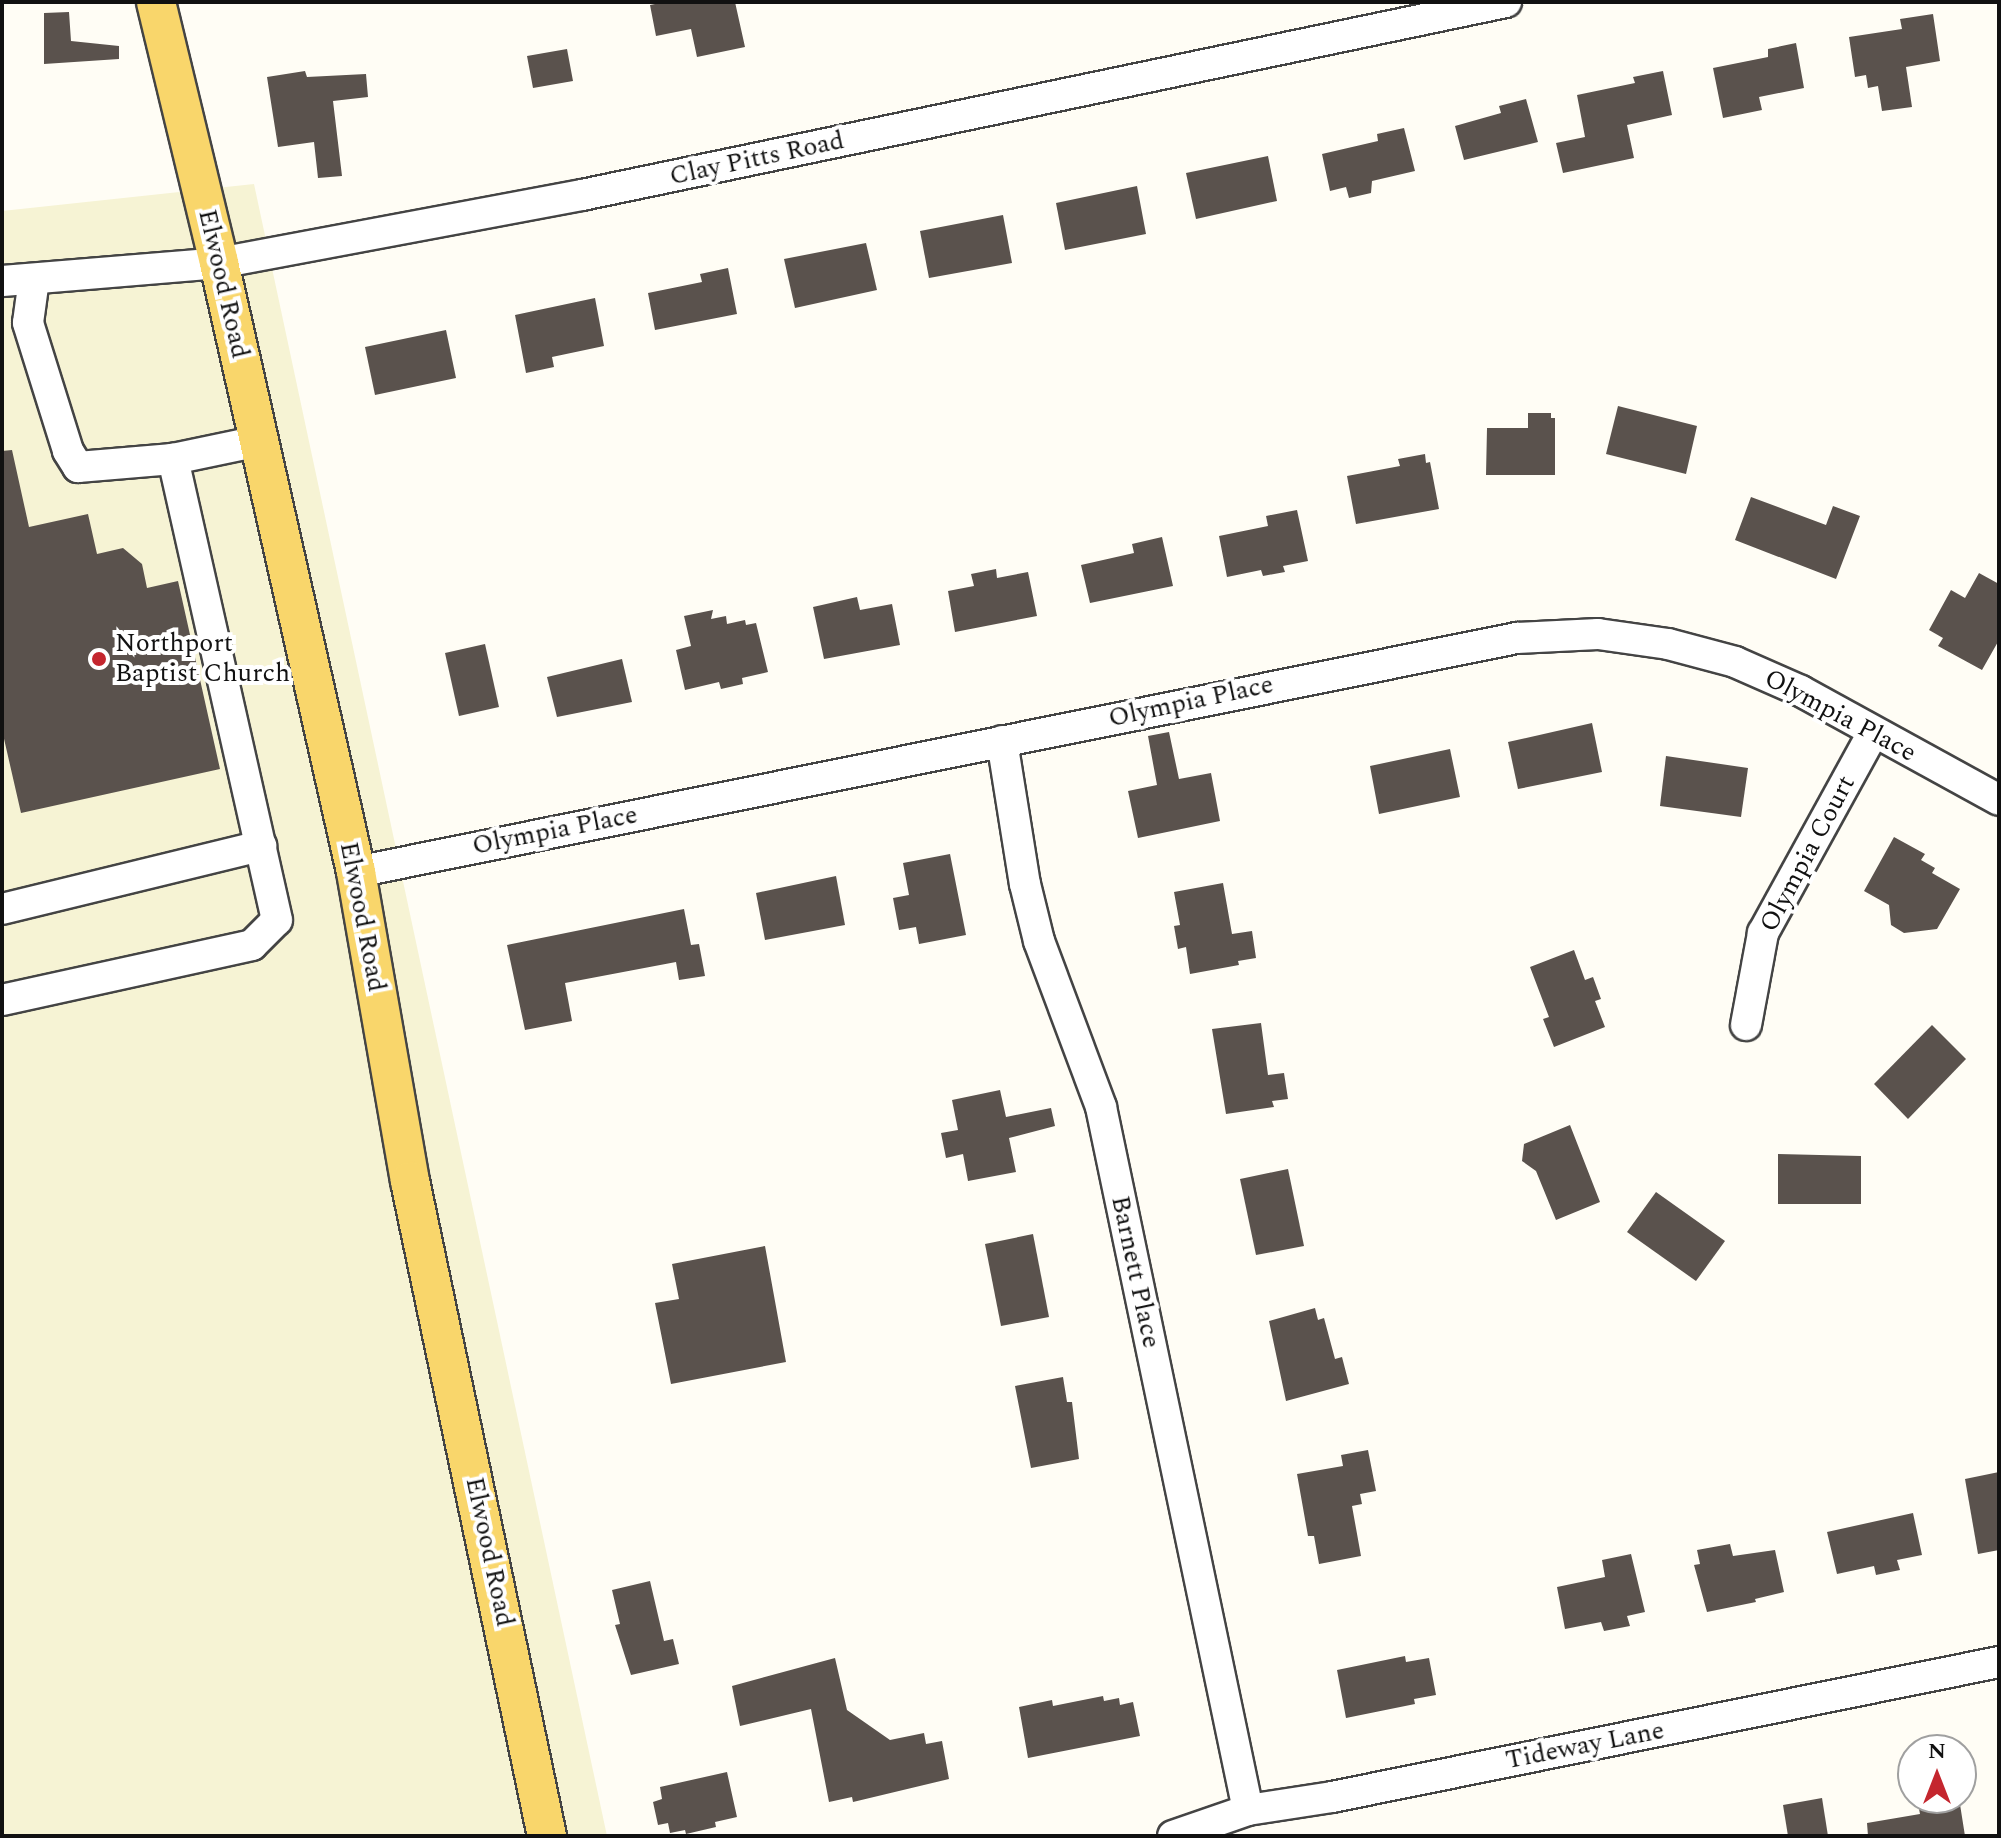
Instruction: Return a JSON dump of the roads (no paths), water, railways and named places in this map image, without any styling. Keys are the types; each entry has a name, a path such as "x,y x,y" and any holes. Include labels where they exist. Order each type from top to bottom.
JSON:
{"main road":[{"name":"Elwood Road","path":"156,2 219,263 356,872 410,1181 547,1836"}],"street":[{"name":"Clay Pitts Road","path":"2,281 219,263 582,195 1506,2"},
{"path":"34,279 28,323 68,451 78,467 173,459 259,441"},
{"path":"2,1000 252,945 277,920 173,459"},
{"name":"Olympia Place","path":"356,872 1471,646 1517,638 1598,634 1668,644 1735,662 1801,691 1999,799"},
{"name":"Olympia Court","path":"1746,1025 1763,933 1873,733"},
{"name":"Barnett Place","path":"1002,741 1025,884 1039,941 1101,1107 1248,1810"},
{"path":"2,909 261,846"},
{"name":"Tideway Lane","path":"1173,1836 1248,1810 1332,1797 1999,1662"}],"place":[{"name":"Northport Baptist Church","path":"99,659"}]}
